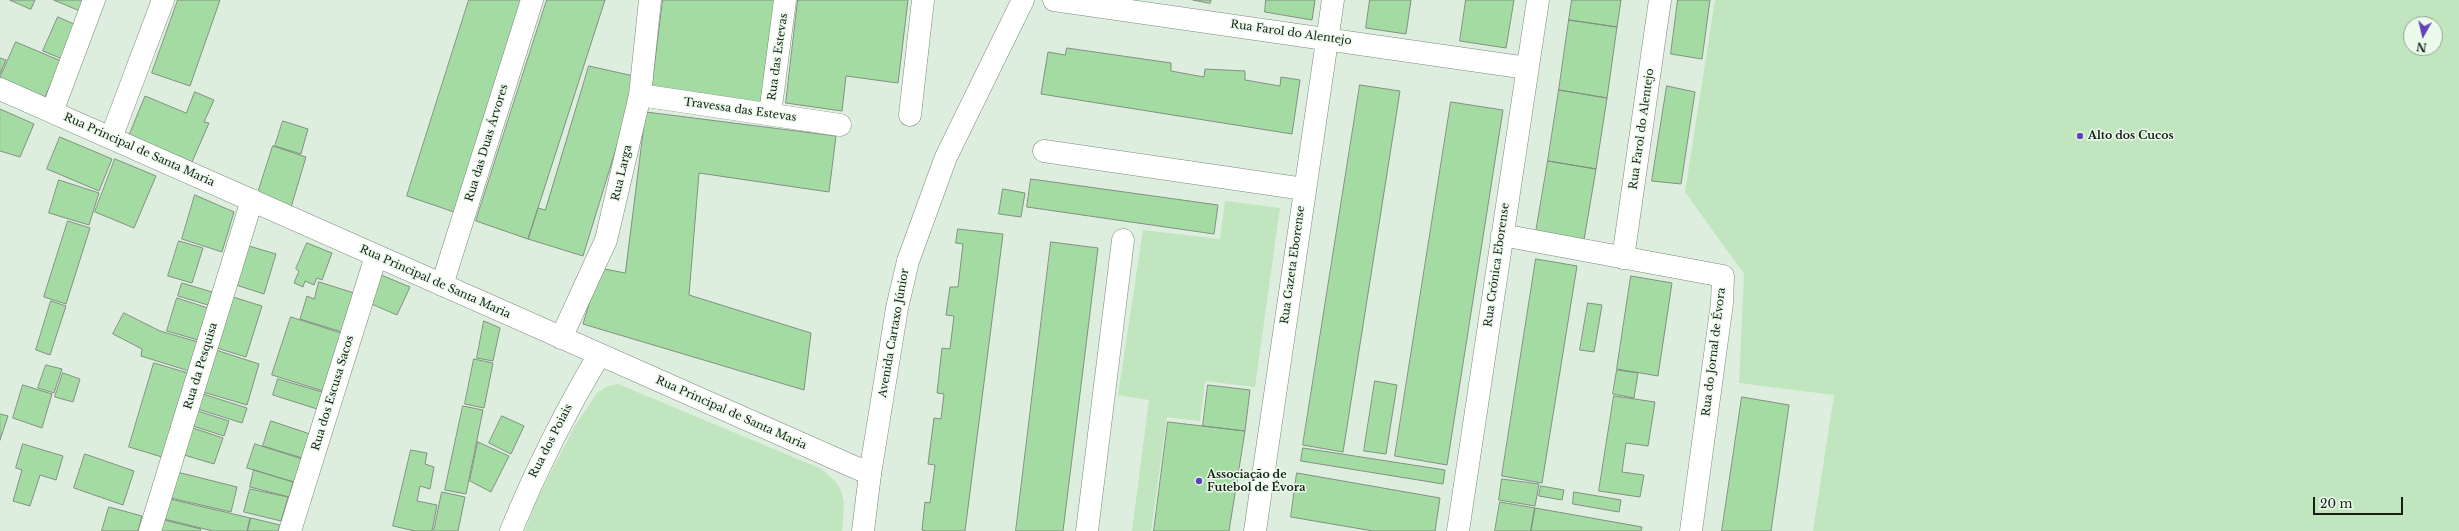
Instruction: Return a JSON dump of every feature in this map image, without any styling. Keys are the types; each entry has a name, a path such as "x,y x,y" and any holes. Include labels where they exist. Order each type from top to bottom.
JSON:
{"street":[{"path":"52,112 94,0"},
{"path":"111,138 163,0"},
{"name":"Rua das Duas Árvores","path":"442,285 532,0"},
{"name":"Rua Larga","path":"561,338 606,240 640,95 650,0"},
{"name":"Rua das Estevas","path":"770,114 785,0"},
{"path":"910,115 923,0"},
{"name":"Avenida Cartaxo Júnior","path":"863,531 870,474 897,308 908,261 946,157 1023,0"},
{"name":"Rua Farol do Alentejo","path":"1054,0 1327,38 1527,68"},
{"name":"Rua Gazeta Eborense","path":"1255,531 1304,189 1333,0"},
{"name":"Rua Crónica Eborense","path":"1458,531 1538,0"},
{"name":"Rua Farol do Alentejo","path":"1623,258 1660,0"},
{"name":"Rua Principal de Santa Maria","path":"0,89 870,474"},
{"name":"Travessa das Estevas","path":"640,95 840,125"},
{"path":"1044,151 1304,189"},
{"name":"Rua da Pesquisa","path":"150,531 252,200"},
{"name":"Rua do Jornal de Évora","path":"1502,235 1722,276 1722,303 1691,531"},
{"path":"1087,531 1124,240"},
{"name":"Rua dos Escusa Sacos","path":"290,531 376,256"},
{"name":"Rua dos Poiais","path":"511,531 533,477 572,399 599,355"}],"green space":[{"path":"1715,0 2459,0 2459,531 1813,531 1834,395 1739,383 1744,274 1685,192"},
{"path":"1225,201 1280,208 1255,387 1205,381 1200,421 1167,417 1151,531 1132,531 1149,400 1118,395 1143,230 1220,239"},
{"path":"618,384 819,468 840,488 844,502 842,531 525,531 537,499 575,426 597,393 608,386"}],"building":[{"path":"10,0 35,0 31,9"},
{"path":"54,0 86,0 81,11"},
{"path":"178,0 220,0 190,86 152,73"},
{"path":"469,0 521,0 454,212 407,196"},
{"path":"547,0 605,0 528,239 476,221"},
{"path":"663,0 775,0 763,103 652,88"},
{"path":"798,0 908,0 898,83 846,76 842,111 786,103"},
{"path":"1193,0 1211,0 1210,3"},
{"path":"1266,0 1315,0 1312,20 1265,12"},
{"path":"1370,0 1411,0 1406,34 1366,28"},
{"path":"1466,0 1514,0 1506,48 1460,41"},
{"path":"1572,0 1621,0 1617,27 1569,20"},
{"path":"1678,0 1710,0 1702,59 1671,54"},
{"path":"58,17 76,25 62,59 43,51"},
{"path":"1569,20 1617,27 1607,98 1559,90"},
{"path":"16,42 61,61 45,97 0,78"},
{"path":"1067,48 1171,63 1171,71 1204,77 1205,69 1245,71 1245,80 1280,86 1281,77 1300,80 1292,134 1041,94 1048,52 1065,55"},
{"path":"0,58 6,60 0,74"},
{"path":"589,66 638,77 583,256 528,239 538,208 545,210"},
{"path":"1360,85 1400,91 1343,452 1303,445"},
{"path":"1667,86 1695,92 1681,184 1652,181"},
{"path":"1559,90 1607,98 1596,169 1548,161"},
{"path":"195,92 214,100 204,122 209,123 192,162 129,135 145,96 186,113"},
{"path":"1451,102 1503,110 1447,465 1395,456"},
{"path":"0,109 34,124 20,157 0,151"},
{"path":"646,112 836,136 829,192 699,173 689,295 811,333 804,390 583,324 600,268 625,273"},
{"path":"283,121 308,129 301,154 275,146"},
{"path":"60,137 112,159 99,191 47,169"},
{"path":"273,146 306,157 289,214 256,199"},
{"path":"115,159 156,176 134,228 95,212"},
{"path":"1548,161 1596,169 1584,240 1536,232"},
{"path":"1031,179 1218,205 1214,234 1027,207"},
{"path":"59,180 99,193 89,225 49,213"},
{"path":"1003,189 1025,193 1021,217 999,214"},
{"path":"195,195 234,212 222,252 182,239"},
{"path":"68,221 90,228 66,304 44,297"},
{"path":"958,229 1003,234 965,531 927,531 922,530 925,502 930,503 935,465 928,464 934,418 941,419 944,394 937,393 942,348 950,349 954,316 946,315 950,287 958,287 963,244 956,243"},
{"path":"179,241 203,248 192,283 168,276"},
{"path":"1051,242 1098,248 1063,531 1016,531"},
{"path":"307,243 332,253 322,280 317,278 314,285 305,281 303,287 294,283 299,271 296,269"},
{"path":"249,246 276,254 264,294 236,285"},
{"path":"1536,259 1577,266 1542,483 1502,476"},
{"path":"381,275 410,287 397,315 369,303"},
{"path":"1631,276 1672,283 1658,376 1617,369"},
{"path":"319,282 354,293 342,332 300,319 307,296 314,299"},
{"path":"182,283 212,292 208,305 178,296"},
{"path":"233,297 262,306 246,357 217,348"},
{"path":"177,298 208,308 198,340 167,331"},
{"path":"51,301 66,306 50,355 36,350"},
{"path":"1588,303 1602,305 1594,352 1580,350"},
{"path":"124,313 160,331 198,342 189,371 141,356 142,349 113,334"},
{"path":"291,317 341,333 323,391 272,375"},
{"path":"484,321 500,328 493,361 477,358"},
{"path":"216,350 259,364 247,405 203,392"},
{"path":"474,359 493,363 484,408 465,404"},
{"path":"154,363 188,373 162,457 129,447"},
{"path":"46,365 62,369 54,393 38,388"},
{"path":"1617,370 1638,373 1634,398 1613,394"},
{"path":"63,373 80,379 73,402 55,397"},
{"path":"278,379 322,392 317,409 273,395"},
{"path":"1375,381 1397,385 1386,454 1364,451"},
{"path":"23,385 52,394 42,428 13,418"},
{"path":"1208,385 1250,390 1245,431 1203,426"},
{"path":"203,394 247,408 242,423 198,409"},
{"path":"1614,396 1655,402 1648,446 1626,443 1622,472 1644,475 1640,497 1599,491"},
{"path":"1742,397 1789,405 1771,531 1722,531"},
{"path":"463,406 483,410 466,494 445,490"},
{"path":"198,411 229,421 224,436 193,426"},
{"path":"0,414 8,416 0,440"},
{"path":"502,416 524,426 511,454 489,443"},
{"path":"271,421 310,434 302,458 263,446"},
{"name":"Associação de Futebol de Évora","path":"1168,422 1245,431 1229,531 1154,531"},
{"path":"193,428 223,438 214,464 184,455"},
{"path":"478,442 509,456 491,492 470,481"},
{"path":"23,444 63,456 56,480 40,475 30,506 13,501 22,470 16,468"},
{"path":"255,444 302,459 294,482 247,468"},
{"path":"1303,448 1445,470 1443,484 1301,461"},
{"path":"411,450 427,453 425,464 434,467 430,489 420,486 417,501 437,505 432,531 415,531 393,526"},
{"path":"85,454 134,471 123,505 74,488"},
{"path":"254,470 293,482 289,497 250,487"},
{"path":"177,472 237,487 231,512 171,498"},
{"path":"1297,473 1440,498 1435,531 1373,531 1291,517"},
{"path":"1502,479 1539,484 1535,506 1499,500"},
{"path":"1541,486 1564,490 1562,500 1539,496"},
{"path":"250,489 288,497 281,521 244,512"},
{"path":"442,492 465,497 458,531 434,531"},
{"path":"1574,492 1621,500 1619,512 1573,504"},
{"path":"170,499 250,518 247,531 213,531 164,519"},
{"path":"1500,502 1535,508 1531,531 1495,531"},
{"path":"109,507 142,516 138,531 102,531"},
{"path":"1535,508 1642,527 1641,531 1531,531"},
{"path":"251,518 280,525 278,531 248,531"},
{"path":"164,520 201,529 200,531 161,531"}],"place":[{"name":"Alto dos Cucos","path":"2080,136"},
{"name":"Associação de Futebol de Évora","path":"1199,481"}]}
